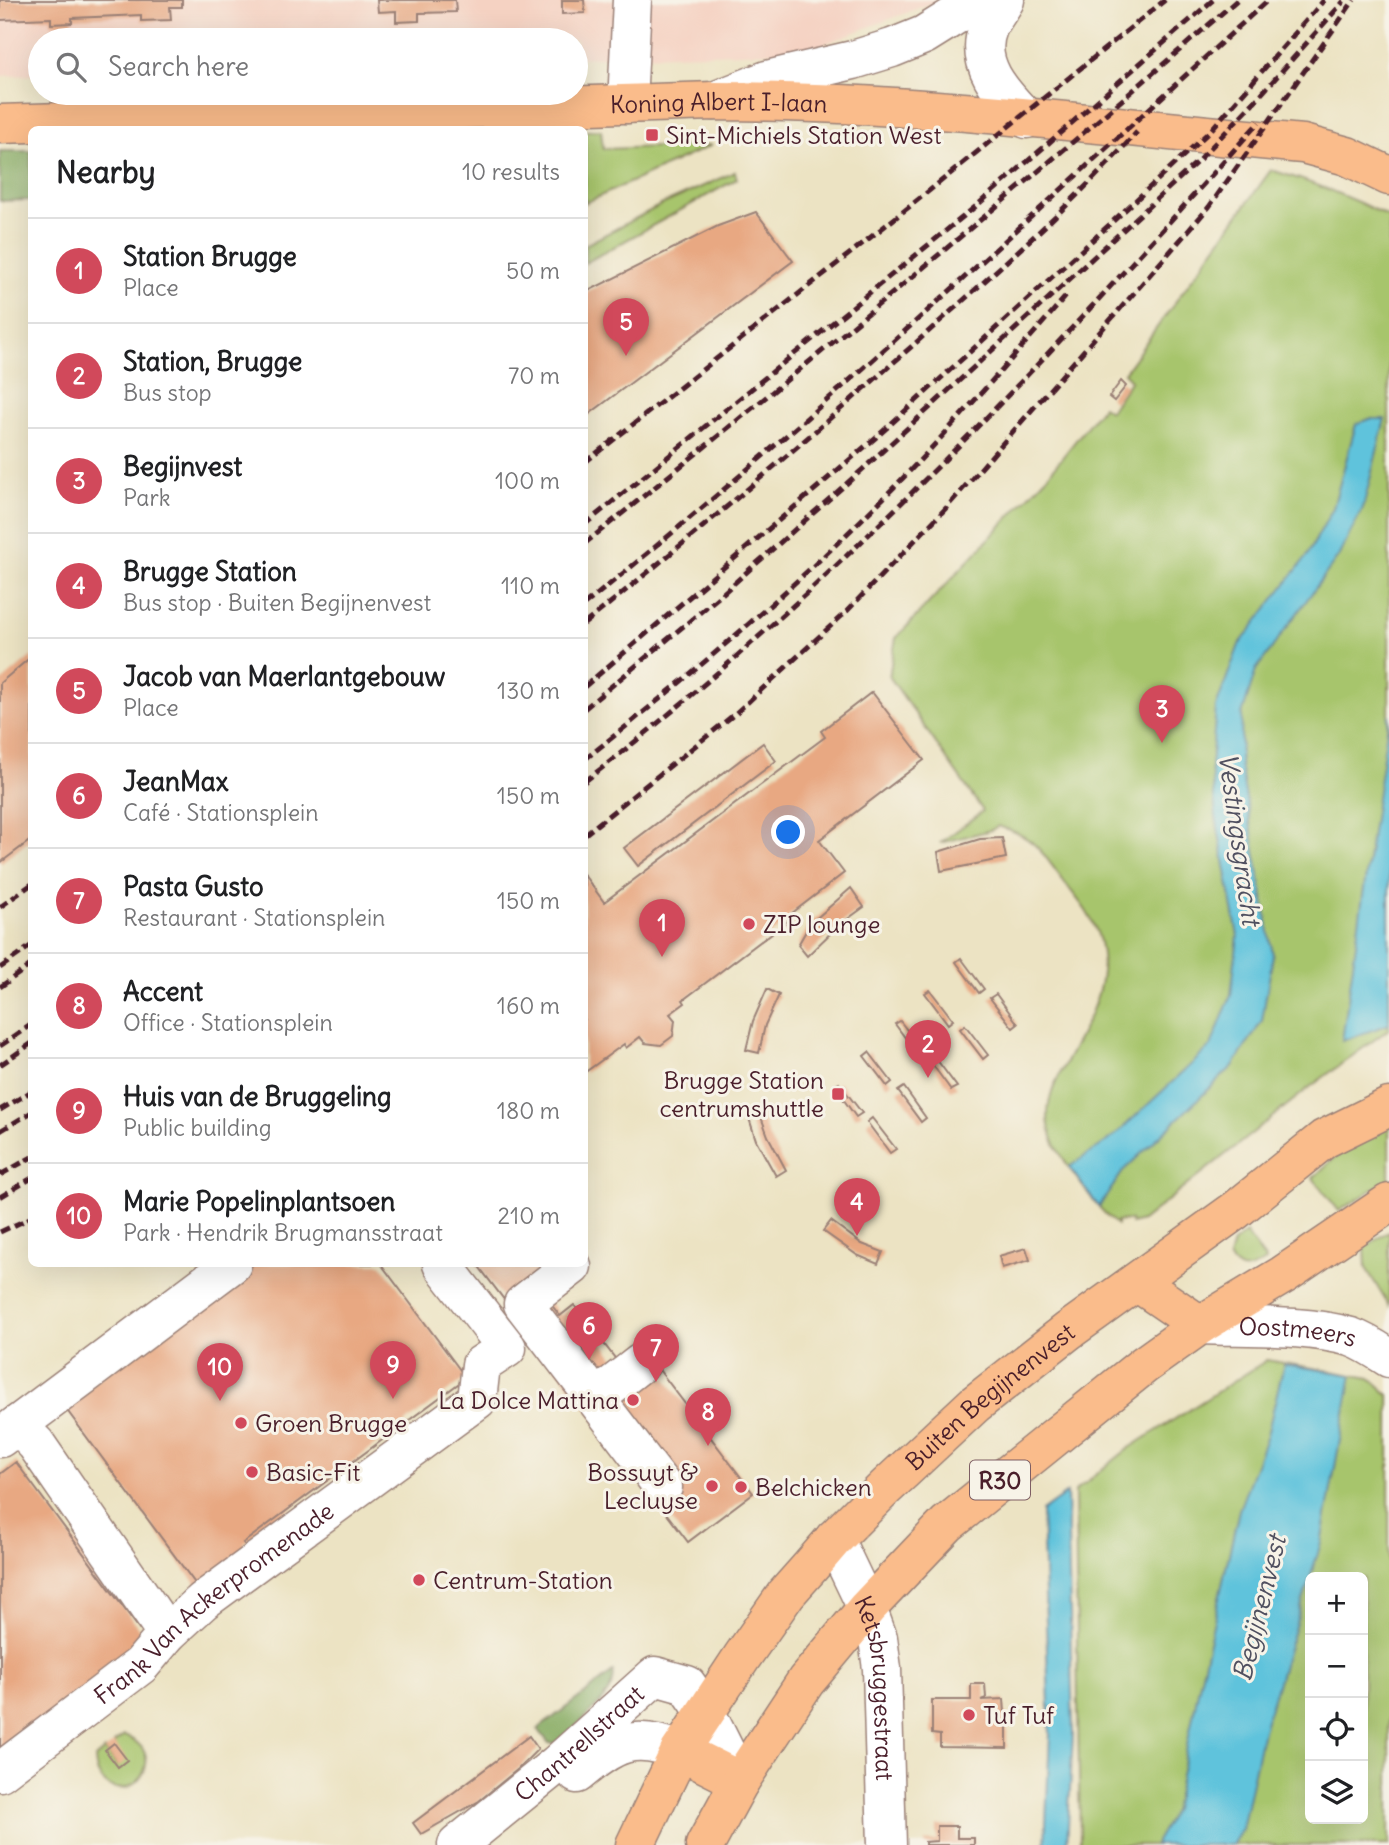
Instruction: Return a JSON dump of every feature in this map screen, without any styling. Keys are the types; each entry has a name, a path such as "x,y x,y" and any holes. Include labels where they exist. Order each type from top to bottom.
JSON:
{"main road":[{"name":"Koning Albert I-laan","path":"0,124 714,101 801,101 1303,144 1347,156 1389,176"},
{"path":"1324,1139 1389,1078"},
{"name":"Buiten Begijnenvest","path":"635,1845 680,1751 705,1711 786,1594 834,1539 975,1404 1058,1338 1236,1210 1324,1139 1389,1107"},
{"name":"R30","path":"705,1845 740,1781 806,1681 867,1608 947,1524 1138,1369 1200,1325 1283,1275 1389,1203"},
{"path":"1137,1282 1200,1325"},
{"path":"680,1751 740,1781"}],"street":[{"path":"627,104 632,0"},
{"path":"714,101 767,80 892,48 924,35 980,0"},
{"path":"1005,0 987,30 984,49 998,89 1027,119"},
{"path":"167,1634 36,1444 8,1431 228,1267"},
{"path":"445,1267 596,1398 663,1487"},
{"path":"528,1340 523,1304 571,1267"},
{"name":"Oostmeers","path":"1200,1325 1326,1332 1352,1338 1389,1358"},
{"name":"Frank Van Ackerpromenade","path":"0,1772 141,1665 167,1634 203,1601 477,1400 481,1365 528,1340"},
{"path":"596,1398 642,1363"},
{"name":"Ketsbruggestraat","path":"834,1539 867,1608 878,1638 882,1669 887,1845"},
{"name":"Chantrellstraat","path":"457,1845 557,1764 654,1676 687,1685 705,1711 740,1781"},
{"name":"Chantrellstraat","path":"470,1845 532,1808 598,1756 619,1745 642,1741 660,1743 680,1751"}],"shaded area":[{"path":"0,0 940,0 806,51 588,58 588,28 28,28 28,75 0,76"}],"green space":[{"path":"601,130 603,149 712,145 588,202 588,131"},
{"path":"0,151 28,151 28,200 0,201"},
{"path":"1271,170 1331,190 1389,217 1389,1029 1310,1087 1142,1221 1131,1224 1130,1220 1117,1221 1117,1225 1094,1202 1065,1162 1048,1122 1048,1107 1053,1089 1088,1019 1100,986 1102,950 1097,932 1083,906 1038,847 1022,836 998,826 940,843 983,811 889,676 896,638 1045,479 1103,406 1110,411 1131,380 1124,373"},
{"path":"735,172 737,179 588,261 588,243 661,205"},
{"path":"1389,1115 1389,1179 1339,1211 1313,1178 1345,1147"},
{"path":"1389,1231 1389,1306 1366,1268 1365,1247"},
{"path":"1246,1233 1266,1261 1245,1270 1236,1267 1229,1257 1233,1243"},
{"path":"1267,1360 1370,1378 1389,1395 1389,1845 1080,1845 1075,1491 1128,1449"},
{"path":"613,1672 613,1681 602,1701 555,1744 549,1743 538,1729"},
{"path":"124,1736 138,1743 145,1753 146,1764 143,1774 136,1782 127,1787 116,1788 100,1778 95,1758 105,1750 118,1767 114,1743"}],"water":[{"name":"Vestingsgracht","path":"1369,419 1385,419 1363,508 1338,557 1256,670 1242,715 1240,764 1273,955 1262,1021 1233,1066 1124,1170 1099,1207 1069,1167 1112,1138 1211,1046 1231,995 1238,936 1216,817 1211,766 1216,707 1239,645 1307,556 1333,508 1356,424"},
{"path":"1389,715 1389,1024 1342,1041"},
{"name":"Begijnenvest","path":"1284,1364 1352,1375 1321,1543 1312,1572 1305,1572 1305,1595 1263,1730 1242,1829 1232,1845 1154,1845 1174,1810 1239,1510 1267,1435"},
{"path":"1067,1493 1073,1734 1067,1845 1045,1845 1050,1734 1042,1511"}],"building":[{"path":"0,0 182,0 182,7 170,7 171,20 141,21 141,15 72,18 72,23 51,24 51,18 0,20"},
{"path":"377,0 455,0 456,12 419,13 419,21 396,22 396,11 378,12"},
{"path":"562,0 584,0 585,13 562,14"},
{"path":"756,212 793,261 588,415 588,291 718,226"},
{"path":"1121,381 1126,386 1114,401 1109,397"},
{"path":"28,659 28,842 0,863 0,683"},
{"path":"872,692 924,760 819,840 844,873 787,917 789,920 683,1000 685,1003 670,1014 675,1020 673,1036 661,1045 645,1043 640,1037 626,1048 624,1044 588,1070 588,880 604,902 825,737 821,731"},
{"path":"763,743 776,761 638,866 624,848"},
{"path":"1002,838 1006,858 941,871 938,852 980,839"},
{"path":"851,888 864,907 838,926 807,956 798,945 810,924"},
{"path":"961,958 984,989 979,993 956,962"},
{"path":"767,989 779,995 765,1025 759,1053 746,1050 753,1021"},
{"path":"930,990 953,1020 948,1024 925,993"},
{"path":"996,994 1018,1024 1013,1028 990,998"},
{"path":"900,1021 923,1051 918,1055 895,1024"},
{"path":"965,1025 988,1055 983,1059 960,1029"},
{"path":"869,1052 892,1082 887,1086 864,1056"},
{"path":"934,1056 957,1087 951,1090 929,1060"},
{"path":"839,1083 862,1113 856,1117 834,1086"},
{"path":"904,1087 926,1118 921,1122 898,1091"},
{"path":"760,1114 786,1170 776,1176 756,1140 749,1118"},
{"path":"872,1118 896,1149 890,1153 867,1122"},
{"path":"831,1221 862,1244 883,1252 878,1264 857,1255 823,1231"},
{"path":"1026,1248 1030,1260 1002,1268 999,1256"},
{"name":"Groen Brugge","path":"249,1267 383,1267 466,1378 243,1543 251,1553 200,1590 63,1405"},
{"path":"479,1267 575,1267 545,1297 560,1316 574,1305 618,1362 640,1345 753,1493 688,1542"},
{"path":"16,1462 154,1649 0,1765 0,1474"},
{"name":"Tuf Tuf","path":"971,1684 985,1684 986,1698 981,1700 1004,1699 1007,1713 1007,1748 940,1747 940,1735 932,1734 932,1700 971,1700"},
{"path":"529,1736 538,1749 518,1769 479,1801 421,1834 413,1823"},
{"path":"114,1743 127,1760 118,1767 105,1750"},
{"path":"937,1826 957,1826 957,1838 974,1838 974,1845 925,1845 925,1842 937,1841"}],"railway":[{"path":"588,460 909,207 1165,0"},
{"path":"588,522 975,207 1213,0"},
{"path":"588,541 914,276 1237,0"},
{"path":"588,602 846,384 1268,0"},
{"path":"588,684 881,433 1109,225 1210,131 1324,0"},
{"path":"588,832 736,713 846,612 947,507 1209,207 1354,0"},
{"path":"588,706 722,594 863,469 1197,162 1344,1"},
{"path":"588,779 676,708 766,630 937,468 1101,297 1259,122"},
{"path":"588,621 808,438 895,361 1041,230 1137,132"},
{"path":"588,757 722,647 853,528 936,443 1068,294"},
{"path":"0,907 28,887"},
{"path":"0,968 28,948"},
{"path":"0,987 28,967"},
{"path":"0,1046 28,1027"},
{"path":"0,1065 28,1046"},
{"path":"0,1110 28,1093"},
{"path":"0,1131 28,1114"},
{"path":"0,1175 28,1159"},
{"path":"0,1197 28,1180"},
{"path":"0,1232 28,1219"}],"place":[{"name":"Sint-Michiels Station West","path":"652,135"},
{"name":"Jacob van Maerlantgebouw","path":"626,356"},
{"name":"Begijnvest","path":"1162,743"},
{"name":"ZIP lounge","path":"749,924"},
{"name":"Station Brugge","path":"662,957"},
{"name":"Station, Brugge","path":"928,1078"},
{"name":"Brugge Station centrumshuttle","path":"838,1094"},
{"name":"Brugge Station","path":"857,1236"},
{"name":"JeanMax","path":"589,1360"},
{"name":"Pasta Gusto","path":"656,1382"},
{"name":"Huis van de Bruggeling","path":"393,1399"},
{"name":"La Dolce Mattina","path":"633,1400"},
{"name":"Marie Popelinplantsoen","path":"220,1401"},
{"name":"Groen Brugge","path":"241,1423"},
{"name":"Accent","path":"708,1446"},
{"name":"Basic-Fit","path":"252,1472"},
{"name":"Bossuyt & Lecluyse","path":"712,1486"},
{"name":"Belchicken","path":"741,1487"},
{"name":"Centrum-Station","path":"419,1580"},
{"name":"Tuf Tuf","path":"969,1715"}]}
